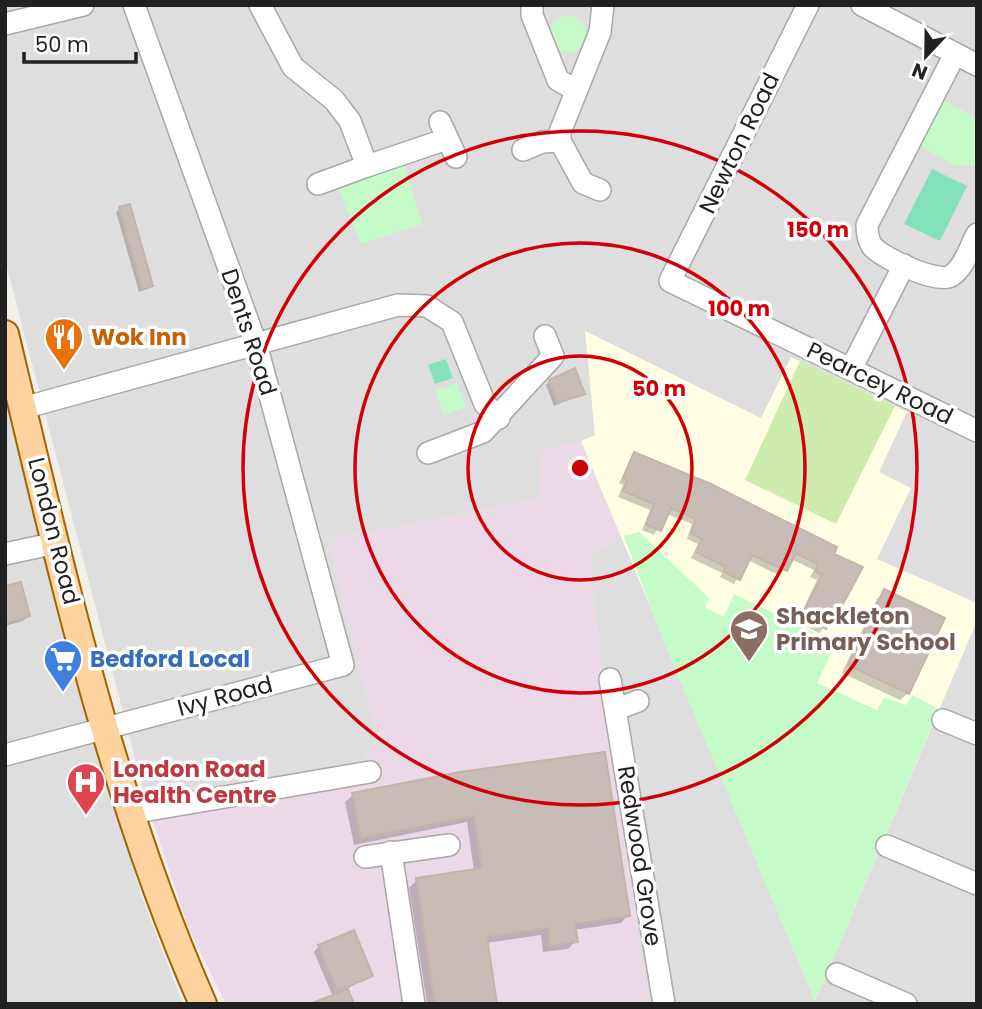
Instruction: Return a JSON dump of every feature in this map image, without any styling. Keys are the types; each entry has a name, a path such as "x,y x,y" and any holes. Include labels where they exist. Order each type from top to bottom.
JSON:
{"main road":[{"name":"London Road","path":"5,334 56,543 131,813 166,918 203,1004"}],"street":[{"path":"5,24 83,5"},
{"name":"Dents Road","path":"134,5 256,344 343,665"},
{"path":"260,5 293,67 334,100 350,121 367,166"},
{"path":"532,5 532,15 558,80 576,90"},
{"path":"600,190 583,183 560,141 562,119 600,32 603,5"},
{"name":"Newton Road","path":"670,281 808,5"},
{"path":"862,5 977,65"},
{"path":"955,54 867,225 872,247 935,278 949,278 958,270 977,234"},
{"path":"318,184 448,139"},
{"path":"523,150 542,142 560,141"},
{"path":"856,361 904,265"},
{"name":"Pearcey Road","path":"670,281 856,361 977,430"},
{"path":"23,408 398,305 426,306 452,322 485,404 499,418"},
{"path":"428,453 470,439 499,418 553,356 545,336"},
{"path":"5,554 56,543"},
{"name":"Ivy Road","path":"5,755 343,665"},
{"name":"Redwood Grove","path":"610,678 664,1004"},
{"path":"617,709 638,701"},
{"path":"943,720 977,734"},
{"path":"131,813 370,772"},
{"path":"365,857 449,845"},
{"path":"887,846 977,884"},
{"path":"391,852 414,1004"},
{"path":"837,974 906,1004"}],"shaded area":[{"path":"5,5 977,5 977,1004 648,1004 603,693 589,554 623,536 539,500 329,540 377,739 361,763 147,804 5,260"},
{"name":"Shackleton Primary School","path":"585,331 761,418 791,357 907,412 879,472 911,488 877,559 977,603 977,621 815,1001 581,441 595,435"},
{"path":"5,388 141,895 183,1004 5,1004"},
{"path":"581,441 624,536 589,554 603,693 648,1004 226,1004 189,929 147,804 361,763 377,739 329,540 539,500 542,449"}],"green space":[{"path":"568,16 581,21 586,34 581,47 568,52 555,47 550,34 555,21"},
{"path":"942,100 977,118 977,165 956,166 920,146"},
{"path":"404,163 422,224 361,244 337,186"},
{"path":"932,169 967,186 940,241 904,224"},
{"path":"446,359 453,378 435,384 428,365"},
{"path":"800,361 895,406 836,524 745,480"},
{"path":"457,383 466,407 444,415 435,391"},
{"path":"639,532 709,598 705,607 724,617 734,594 836,643 817,683 877,710 884,698 907,705 912,695 939,709 815,1001 662,638 624,536"}],"building":[{"path":"130,204 153,286 142,290 119,207"},
{"path":"575,368 585,394 557,403 549,380"},
{"path":"634,452 711,484 837,547 834,554 863,567 836,617 833,616 826,629 801,617 822,575 815,571 818,564 796,553 787,571 752,555 740,580 724,571 726,567 696,552 702,539 691,533 696,519 671,508 661,531 646,525 654,504 623,491 627,480 623,478"},
{"path":"21,582 30,616 5,623 5,586"},
{"path":"884,589 945,618 909,694 848,665"},
{"path":"605,752 630,916 575,924 578,942 550,946 548,928 487,937 497,1004 435,1004 416,878 482,868 474,816 361,838 352,793 460,772"},
{"path":"354,930 373,976 337,991 318,945"},
{"path":"348,989 354,1004 312,1004 312,1003"}],"place":[{"name":"Wok Inn","path":"64,371"},
{"name":"Shackleton Primary School","path":"749,663"},
{"name":"Bedford Local","path":"63,693"},
{"name":"London Road Health Centre","path":"86,816"}]}
